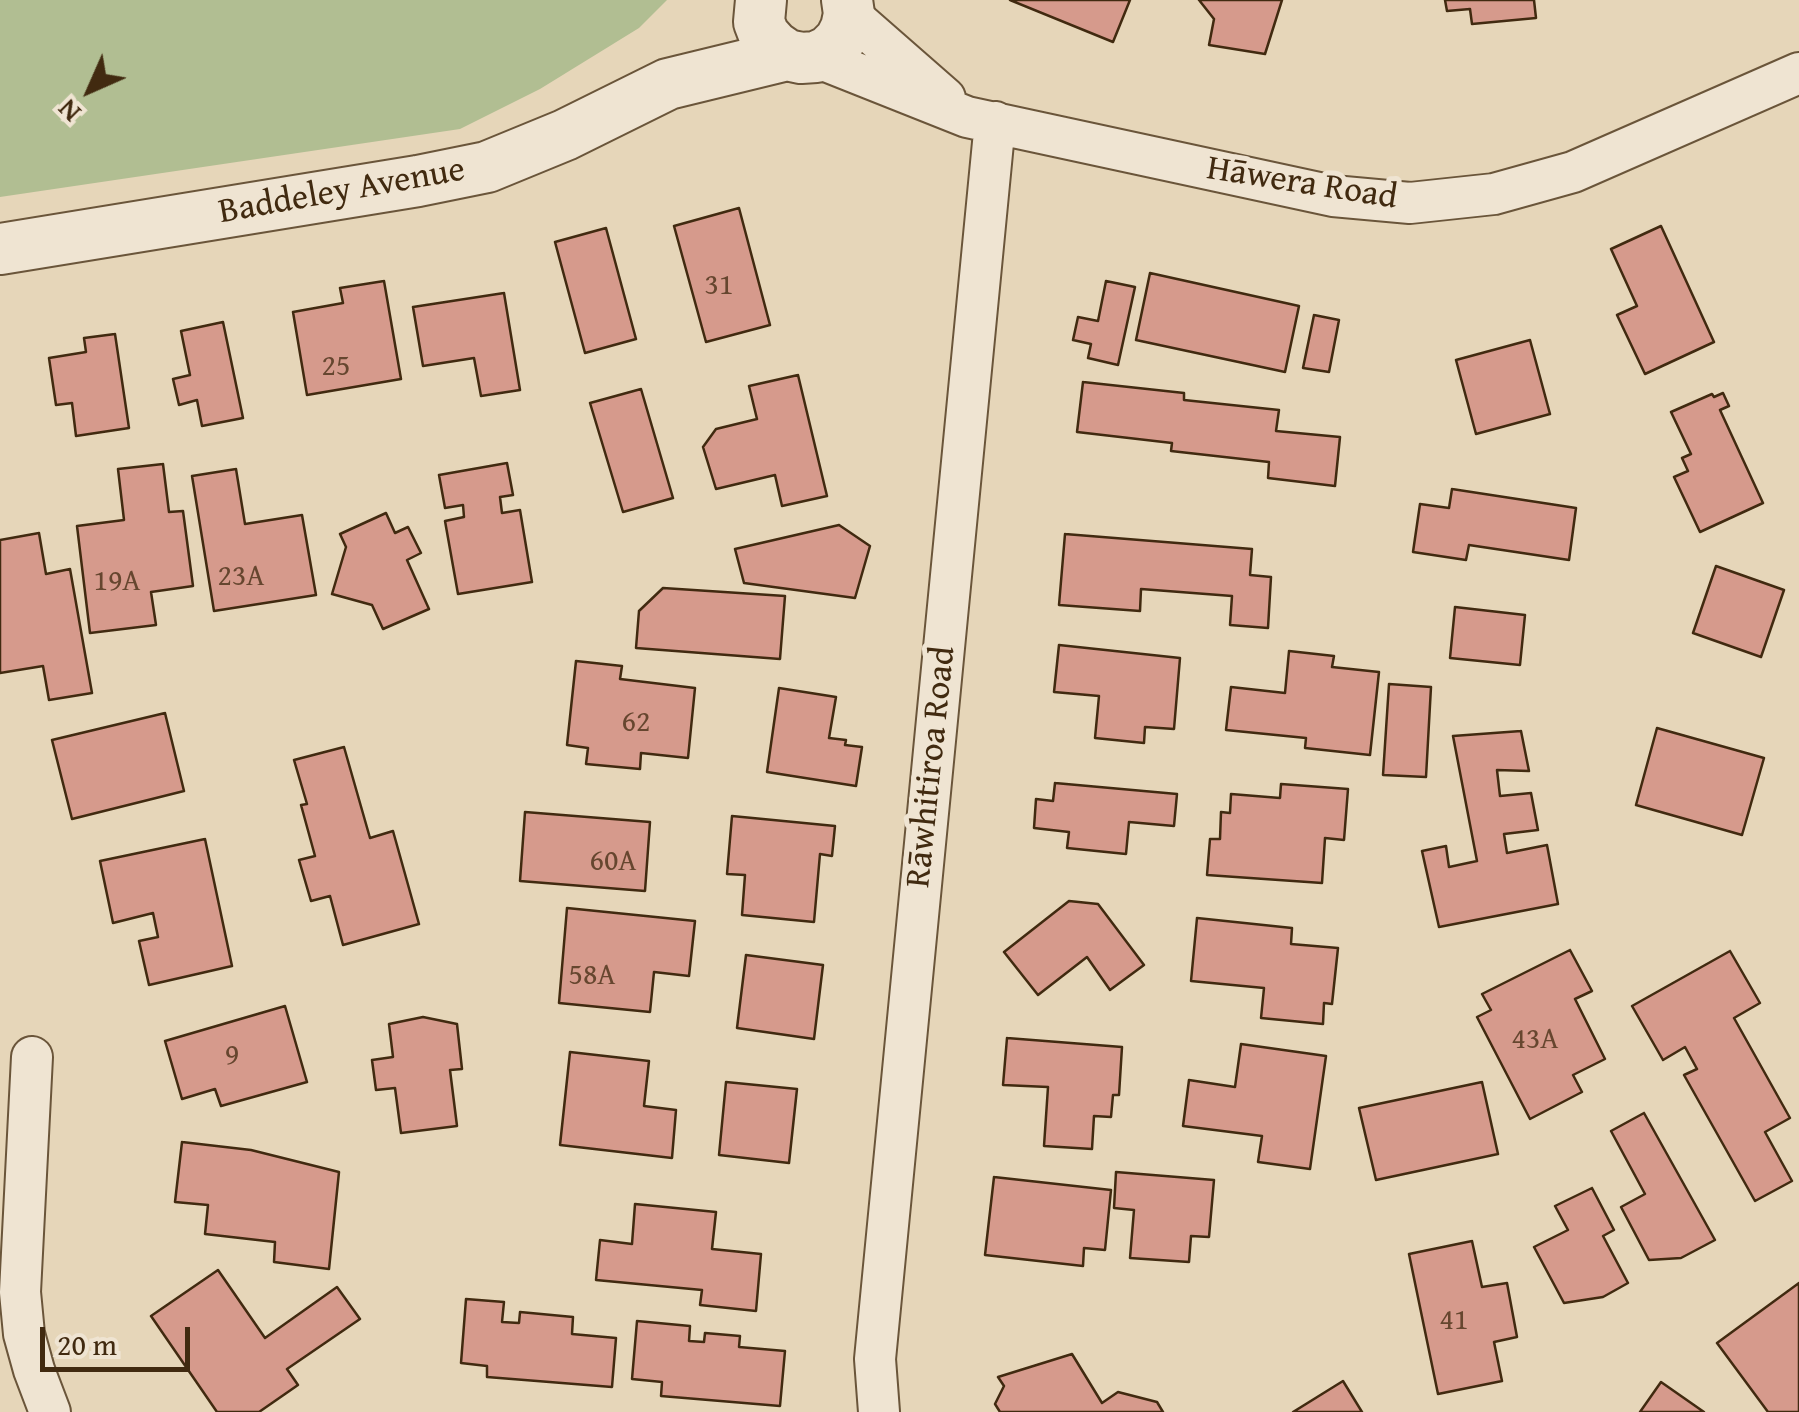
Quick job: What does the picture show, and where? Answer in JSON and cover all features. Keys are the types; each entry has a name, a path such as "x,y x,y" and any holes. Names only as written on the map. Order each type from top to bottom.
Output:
{"street":[{"path":"759,0 764,35 774,46 801,56 829,51 840,40 846,28 848,4"},
{"name":"Baddeley Avenue","path":"668,84 759,0"},
{"name":"Hāwera Road","path":"848,4 981,119"},
{"name":"Baddeley Avenue","path":"0,249 487,167 668,84 801,56"},
{"name":"Hāwera Road","path":"801,56 981,119 1048,136 1333,196 1410,204 1494,194 1572,172 1799,73"},
{"name":"Rāwhitiroa Road","path":"879,1412 875,1359 981,119"},
{"path":"32,1057 20,1292 24,1334 50,1412"}],"green space":[{"path":"0,0 667,0 639,28 540,89 460,129 0,197"}],"building":[{"path":"1010,0 1130,0 1113,42"},
{"path":"1199,0 1282,0 1265,54 1209,45 1214,19"},
{"path":"1445,0 1534,0 1536,18 1472,24 1470,9 1447,11"},
{"path":"739,208 770,325 706,342 674,226"},
{"path":"1661,226 1714,342 1645,374 1617,315 1637,306 1611,249"},
{"path":"606,228 636,339 585,353 555,242"},
{"path":"1150,273 1299,306 1285,372 1136,340"},
{"path":"384,281 401,379 307,395 293,312 343,303 340,288"},
{"path":"1106,281 1135,287 1118,365 1088,358 1091,344 1073,340 1078,317 1098,321"},
{"path":"504,293 520,390 481,396 474,358 423,366 413,307"},
{"path":"1314,315 1339,320 1329,372 1303,368"},
{"path":"223,322 243,418 202,426 197,400 179,405 173,379 190,375 181,331"},
{"path":"115,334 129,428 76,436 72,403 56,405 49,358 86,352 84,338"},
{"path":"1530,340 1550,414 1476,434 1456,360"},
{"path":"798,375 827,496 782,506 775,475 716,489 703,447 716,429 757,419 749,386"},
{"path":"1083,382 1184,393 1184,400 1279,410 1276,431 1340,437 1335,486 1268,478 1269,462 1171,451 1172,443 1077,432"},
{"path":"641,389 673,498 623,512 590,403"},
{"path":"1723,393 1729,406 1720,410 1763,503 1700,532 1674,477 1688,471 1682,458 1691,454 1671,412"},
{"path":"507,463 513,495 500,497 502,513 520,510 532,582 458,594 445,521 464,517 463,505 445,508 439,475"},
{"path":"163,464 169,512 183,511 193,586 151,592 156,625 90,633 77,526 124,520 118,469"},
{"path":"236,469 245,524 302,515 316,595 214,611 192,476"},
{"path":"1452,489 1576,508 1569,560 1469,545 1466,560 1413,552 1420,504 1449,508"},
{"path":"386,513 395,533 408,527 421,553 407,560 429,609 383,629 372,605 332,594 346,547 340,534"},
{"path":"839,525 870,546 855,598 744,583 735,549"},
{"path":"39,533 46,574 70,569 92,693 49,700 43,666 0,673 0,540"},
{"path":"1065,534 1252,549 1250,575 1271,577 1268,628 1230,625 1232,596 1141,589 1140,611 1059,605"},
{"path":"1716,566 1784,590 1761,657 1693,633"},
{"path":"663,588 785,596 780,659 636,648 639,611"},
{"path":"1455,607 1525,615 1520,665 1450,658"},
{"path":"1059,645 1180,658 1174,729 1145,727 1144,743 1095,738 1099,696 1054,692"},
{"path":"1289,651 1334,656 1332,667 1379,672 1370,755 1305,748 1306,738 1226,730 1231,687 1285,693"},
{"path":"576,661 622,666 620,679 695,688 688,758 641,753 640,769 586,764 588,748 567,745"},
{"path":"1389,684 1431,687 1426,777 1383,775"},
{"path":"779,688 836,697 829,738 862,747 856,786 767,772"},
{"path":"165,713 184,791 72,819 52,740"},
{"path":"1657,728 1764,758 1742,835 1636,805"},
{"path":"1521,731 1529,771 1497,770 1500,796 1531,793 1538,830 1504,834 1507,853 1547,845 1558,904 1439,927 1422,851 1446,846 1449,867 1477,861 1453,736"},
{"path":"344,747 370,838 393,831 419,924 343,945 330,896 311,901 299,860 315,856 301,805 307,804 294,760"},
{"path":"1055,783 1177,794 1174,826 1129,822 1126,854 1067,848 1069,832 1034,828 1036,799 1053,801"},
{"path":"1281,784 1348,789 1344,840 1325,838 1322,883 1207,875 1210,839 1220,839 1221,812 1230,813 1231,794 1280,798"},
{"path":"525,812 650,822 645,891 520,881"},
{"path":"732,816 835,826 832,856 820,854 814,922 742,915 745,875 727,874"},
{"path":"205,839 232,966 149,985 139,941 158,937 153,913 113,923 100,861"},
{"path":"1069,901 1098,904 1144,965 1110,990 1087,957 1038,995 1004,952"},
{"path":"567,908 695,921 689,976 654,972 650,1012 559,1003"},
{"path":"1197,918 1292,928 1291,944 1338,948 1332,1004 1324,1003 1323,1024 1261,1018 1264,988 1191,981"},
{"path":"1570,950 1592,991 1575,999 1605,1059 1573,1075 1582,1092 1530,1119 1477,1017 1491,1010 1482,994"},
{"path":"1730,951 1760,1003 1734,1018 1790,1118 1765,1132 1792,1181 1755,1201 1684,1075 1697,1069 1685,1047 1663,1060 1632,1006"},
{"path":"746,955 823,965 814,1039 737,1028"},
{"path":"285,1006 307,1082 221,1106 215,1089 182,1099 165,1041"},
{"path":"423,1017 457,1024 462,1069 450,1070 457,1126 401,1133 395,1088 376,1090 372,1060 393,1057 389,1024"},
{"path":"1007,1038 1122,1047 1119,1095 1113,1095 1111,1117 1094,1116 1092,1149 1044,1146 1048,1087 1003,1085"},
{"path":"1241,1044 1326,1056 1310,1169 1258,1162 1262,1136 1183,1126 1189,1080 1235,1087"},
{"path":"570,1052 649,1061 644,1106 676,1110 672,1158 560,1145"},
{"path":"726,1082 797,1089 789,1163 719,1155"},
{"path":"1482,1082 1498,1154 1376,1180 1359,1108"},
{"path":"1644,1113 1715,1240 1681,1258 1649,1260 1621,1207 1645,1194 1611,1131"},
{"path":"182,1142 251,1150 339,1172 329,1269 274,1262 275,1242 205,1234 208,1205 175,1202"},
{"path":"1116,1172 1214,1180 1209,1237 1191,1236 1189,1262 1130,1258 1134,1210 1114,1208"},
{"path":"994,1177 1111,1190 1105,1250 1084,1248 1083,1266 985,1255"},
{"path":"1592,1188 1614,1230 1603,1236 1628,1283 1603,1297 1564,1303 1534,1247 1568,1230 1555,1206"},
{"path":"635,1204 716,1212 712,1249 761,1254 756,1311 700,1305 702,1290 596,1280 600,1240 632,1244"},
{"path":"1472,1241 1482,1287 1507,1283 1517,1337 1494,1342 1502,1381 1438,1394 1409,1254"},
{"path":"218,1270 265,1338 337,1287 360,1319 287,1369 298,1385 259,1412 217,1412 151,1316"},
{"path":"1799,1283 1799,1412 1768,1412 1717,1343"},
{"path":"466,1299 504,1302 502,1322 519,1323 520,1312 573,1317 572,1334 616,1338 612,1387 487,1377 487,1366 461,1363"},
{"path":"637,1321 690,1326 689,1341 704,1342 705,1333 740,1336 739,1347 785,1351 780,1406 661,1396 662,1382 632,1379"},
{"path":"1072,1354 1102,1403 1118,1392 1157,1402 1163,1412 1000,1412 995,1404 1004,1386 998,1377"},
{"path":"1343,1381 1362,1412 1293,1412"},
{"path":"1661,1382 1704,1412 1640,1412"}]}
